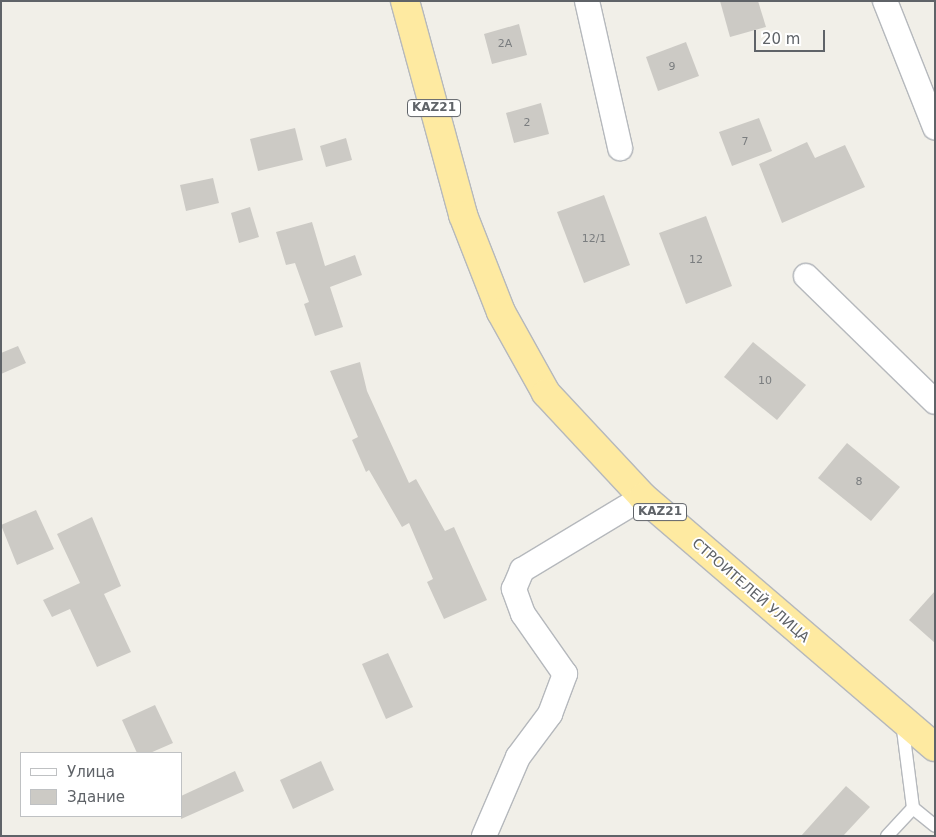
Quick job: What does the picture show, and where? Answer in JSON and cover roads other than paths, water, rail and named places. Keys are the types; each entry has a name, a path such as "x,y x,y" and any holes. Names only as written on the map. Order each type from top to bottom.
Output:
{"highway":[{"name":"СТРОИТЕЛЕЙ УЛИЦА","path":"405,1 463,215 501,312 546,393 643,497 901,720 935,747"}],"street":[{"path":"587,1 620,148"},
{"path":"885,1 935,127"},
{"path":"806,276 935,402"},
{"path":"484,836 518,757 550,714 565,674 523,614 514,589 522,570 643,497"}],"lane":[{"path":"901,720 914,808 935,826"},
{"path":"887,836 914,808"}]}
